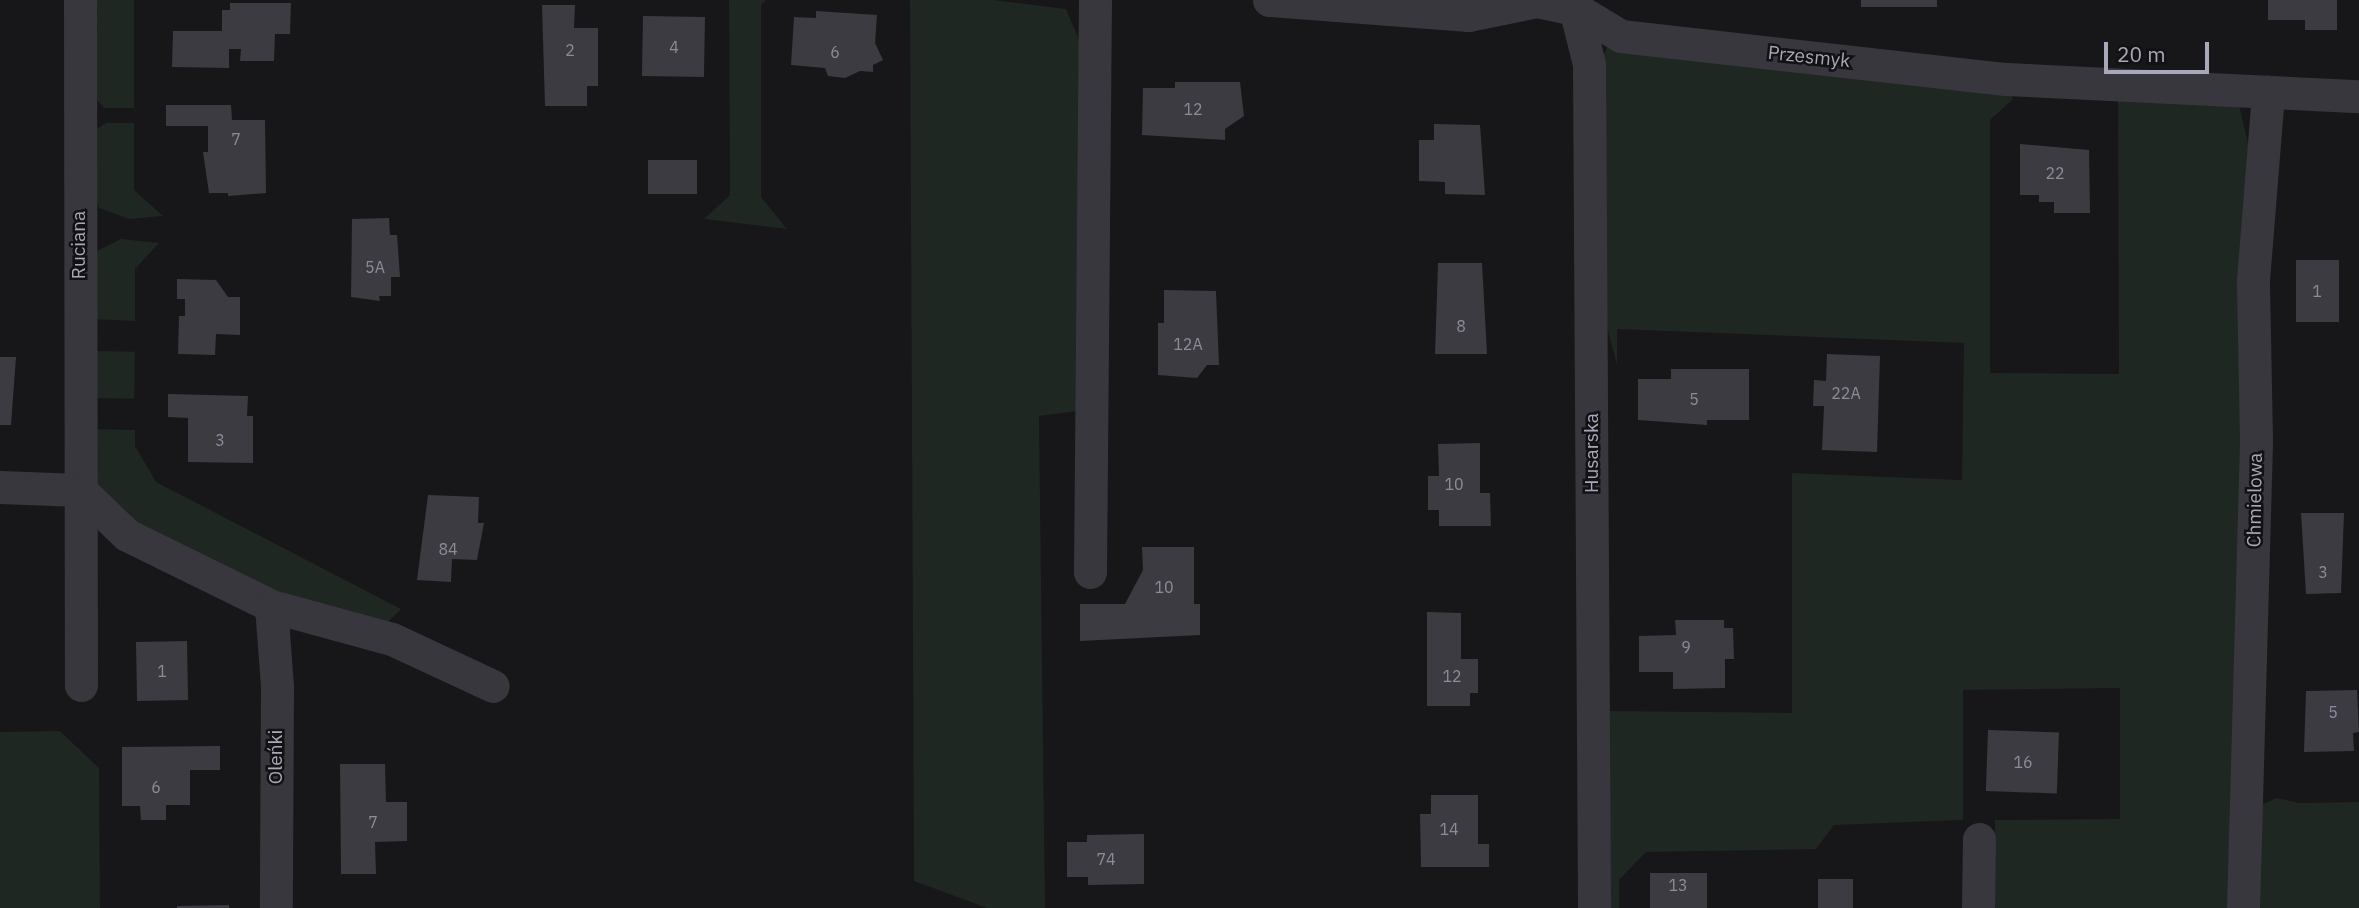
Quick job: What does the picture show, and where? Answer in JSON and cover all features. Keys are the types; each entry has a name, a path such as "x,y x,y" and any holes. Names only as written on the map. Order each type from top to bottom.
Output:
{"street":[{"name":"Ruciana","path":"80,0 81,685"},
{"path":"1090,572 1095,0"},
{"name":"Przesmyk","path":"1269,0 1468,15 1537,1 1575,5 1621,36 2006,79 2359,96"},
{"name":"Husarska","path":"1575,5 1590,64 1594,908"},
{"name":"Chmielowa","path":"2243,908 2256,439 2253,280 2268,92"},
{"path":"0,487 80,490 127,535 271,606 392,639 493,686"},
{"name":"Oleńki","path":"271,606 277,686 276,908"},
{"path":"1978,908 1979,839"}],"shaded area":[{"path":"97,0 134,0 134,108 104,108 90,92 90,8"},
{"path":"729,0 766,0 761,5 761,197 787,229 704,219 730,195"},
{"path":"910,0 994,0 1066,9 1080,42 1078,411 1039,416 1045,908 987,908 914,881"},
{"path":"1609,45 2012,90 2012,100 1990,120 1990,373 2119,374 2118,96 2239,105 2250,151 2237,908 1995,908 1995,820 2120,819 2120,688 1963,690 1963,820 1834,825 1816,849 1646,852 1619,880 1619,908 1603,908 1604,711 1792,713 1792,473 1962,480 1964,343 1617,329 1617,365 1603,312 1601,58"},
{"path":"106,123 134,123 134,190 163,216 129,219 99,208 90,188 90,134"},
{"path":"121,239 159,243 135,269 135,321 90,319 93,253"},
{"path":"92,351 135,352 134,399 91,398"},
{"path":"91,429 135,430 135,446 156,482 401,609 387,623 296,601 134,525 102,495 91,471"},
{"path":"60,731 99,768 100,908 0,908 0,732"},
{"path":"2277,798 2299,803 2359,802 2359,908 2254,908 2257,830 2263,804"}],"building":[{"path":"1861,0 1937,0 1937,7 1861,7"},
{"path":"2268,0 2337,0 2337,30 2305,30 2305,20 2268,20"},
{"path":"230,3 291,3 290,34 275,34 274,61 240,61 241,49 229,49 229,68 172,67 173,31 222,31 222,10 230,10"},
{"path":"542,5 575,5 574,28 598,28 598,86 587,86 587,106 545,106"},
{"path":"816,11 877,15 875,43 883,60 873,65 873,72 860,71 845,78 828,76 825,68 791,65 794,17 816,18"},
{"path":"643,16 705,17 704,77 642,76"},
{"path":"1175,82 1240,82 1244,116 1225,129 1225,140 1142,135 1143,88 1175,88"},
{"path":"166,105 231,105 232,120 265,120 266,193 228,196 228,193 209,193 203,152 208,152 208,126 166,126"},
{"path":"1434,124 1480,125 1485,195 1445,194 1445,182 1419,181 1419,140 1434,140"},
{"path":"2020,144 2089,150 2090,213 2054,213 2054,202 2039,202 2039,195 2020,195"},
{"path":"648,160 697,160 697,194 648,194"},
{"path":"389,218 390,235 397,235 400,277 391,277 391,296 379,296 380,301 351,297 352,219"},
{"path":"2296,260 2339,260 2339,322 2296,322"},
{"path":"1438,263 1482,263 1487,354 1435,354"},
{"path":"177,279 216,280 228,297 240,297 240,335 216,334 215,355 178,354 179,316 185,316 185,299 177,299"},
{"path":"1164,290 1216,291 1219,365 1207,365 1197,378 1158,375 1158,323 1164,323"},
{"path":"1827,354 1880,356 1877,452 1822,450 1824,406 1813,406 1814,380 1826,381"},
{"path":"0,357 16,357 11,425 0,425"},
{"path":"1671,369 1749,369 1749,420 1707,420 1707,425 1638,420 1638,379 1671,379"},
{"path":"168,394 248,396 247,416 253,416 253,463 188,462 188,418 168,417"},
{"path":"1480,443 1480,493 1490,493 1491,526 1439,526 1439,510 1428,510 1428,476 1439,476 1438,444"},
{"path":"428,495 479,497 478,523 484,523 477,560 452,559 451,582 417,580"},
{"path":"2301,513 2344,513 2341,593 2306,594"},
{"path":"1142,547 1194,547 1194,604 1200,604 1200,635 1080,641 1080,604 1125,604 1143,570"},
{"path":"1427,612 1461,613 1461,659 1478,659 1478,693 1470,693 1470,706 1427,706"},
{"path":"1675,620 1724,620 1724,628 1733,628 1734,659 1725,659 1725,688 1673,689 1673,672 1639,672 1639,636 1676,635"},
{"path":"187,641 188,700 137,701 136,642"},
{"path":"2357,690 2359,732 2353,733 2354,751 2304,752 2306,691"},
{"path":"1988,730 2059,732 2057,793 1986,791"},
{"path":"220,746 220,770 190,770 190,805 166,805 166,820 141,820 140,806 122,806 122,747"},
{"path":"340,764 385,764 386,802 407,802 407,841 375,842 376,874 341,874"},
{"path":"1431,795 1478,795 1478,844 1489,844 1489,867 1421,867 1420,814 1431,814"},
{"path":"1144,834 1144,884 1088,885 1088,877 1067,877 1067,842 1087,842 1087,835"},
{"path":"1650,873 1707,873 1707,908 1650,908"},
{"path":"1818,879 1853,879 1853,908 1818,908"},
{"path":"229,905 229,908 177,908 177,906"}]}
